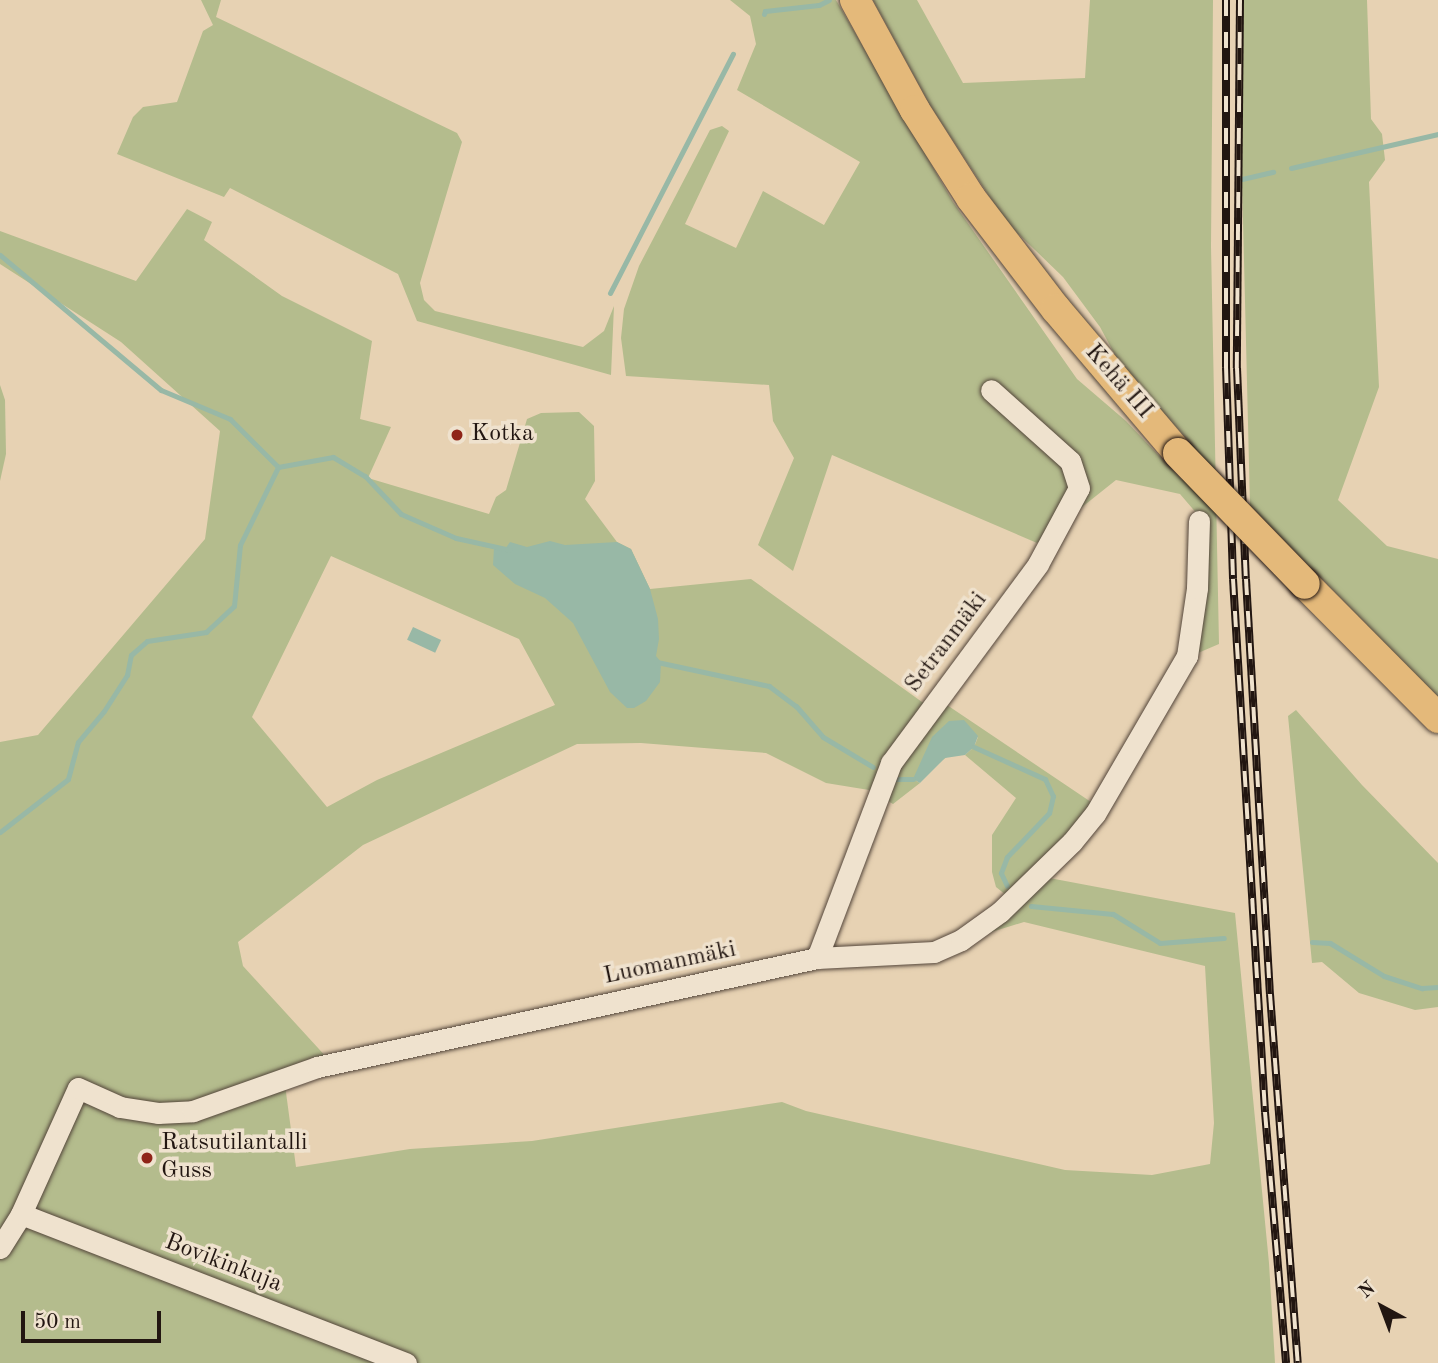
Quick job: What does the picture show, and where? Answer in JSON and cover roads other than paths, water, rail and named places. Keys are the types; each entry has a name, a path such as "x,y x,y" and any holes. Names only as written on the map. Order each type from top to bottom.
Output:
{"highway":[{"name":"Kehä III","path":"855,0 915,110 971,198 1056,309 1178,453 1438,718"}],"street":[{"name":"Setranmäki","path":"817,958 891,762 1038,564 1079,488 1070,461 991,390"},
{"name":"Luomanmäki","path":"0,1248 21,1214 78,1088 120,1107 158,1113 193,1111 317,1067 817,958 934,952 961,940 1000,912 1072,842 1096,814 1187,656 1197,588 1199,521"},
{"name":"Bovikinkuja","path":"21,1214 406,1363"}],"waterway":[{"path":"764,14 765,11 819,5 829,0"},
{"path":"610,293 733,54"},
{"path":"1291,168 1438,134"},
{"path":"1242,179 1273,172"},
{"path":"0,255 161,390 230,419 278,467"},
{"path":"0,832 68,779 78,742 104,711 127,675 131,655 147,641 206,632 234,606 240,545 278,467 333,457 365,476 401,514 456,538 510,550"},
{"path":"657,662 769,686 796,706 823,737 873,767"},
{"path":"974,747 1045,779 1053,796 1049,813 1007,857 1001,873 1007,886"},
{"path":"896,779 913,779"},
{"path":"1031,906 1113,914 1160,943 1224,938"},
{"path":"1312,942 1330,943 1384,976 1422,988 1438,987"}],"railway":[{"path":"1226,0 1226,367 1233,579 1265,1112 1286,1363"},
{"path":"1240,0 1237,368 1246,579 1270,994 1298,1363"}],"place":[{"name":"Kotka","path":"457,435"},
{"name":"Ratsutilantalli Guss","path":"147,1158"}]}
